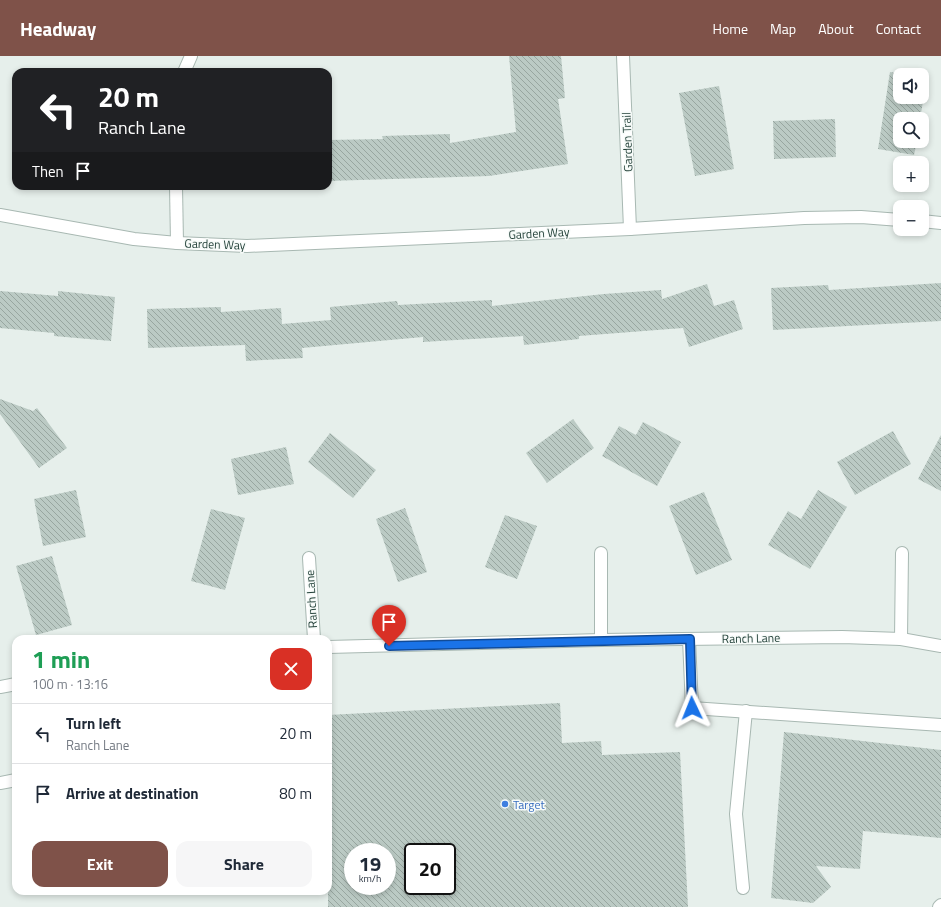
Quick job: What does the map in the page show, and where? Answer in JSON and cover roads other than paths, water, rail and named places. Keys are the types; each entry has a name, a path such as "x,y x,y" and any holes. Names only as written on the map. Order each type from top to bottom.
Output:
{"street":[{"path":"186,68 190,56"},
{"name":"Garden Trail","path":"623,56 630,229"},
{"name":"Garden Way","path":"176,190 177,243"},
{"name":"Garden Way","path":"0,215 134,239 177,243 247,246 630,229 804,218 862,217 893,219"},
{"path":"929,222 941,223"},
{"path":"902,553 902,640"},
{"path":"601,554 601,640"},
{"name":"Ranch Lane","path":"309,558 314,635"},
{"name":"Ranch Lane","path":"332,647 601,640 842,637 902,640 941,646"},
{"path":"690,639 692,708 941,725"},
{"path":"0,687 12,685"},
{"path":"743,888 736,814 746,711"},
{"path":"0,783 12,781"}],"place":[{"name":"Target","path":"505,804"}]}
